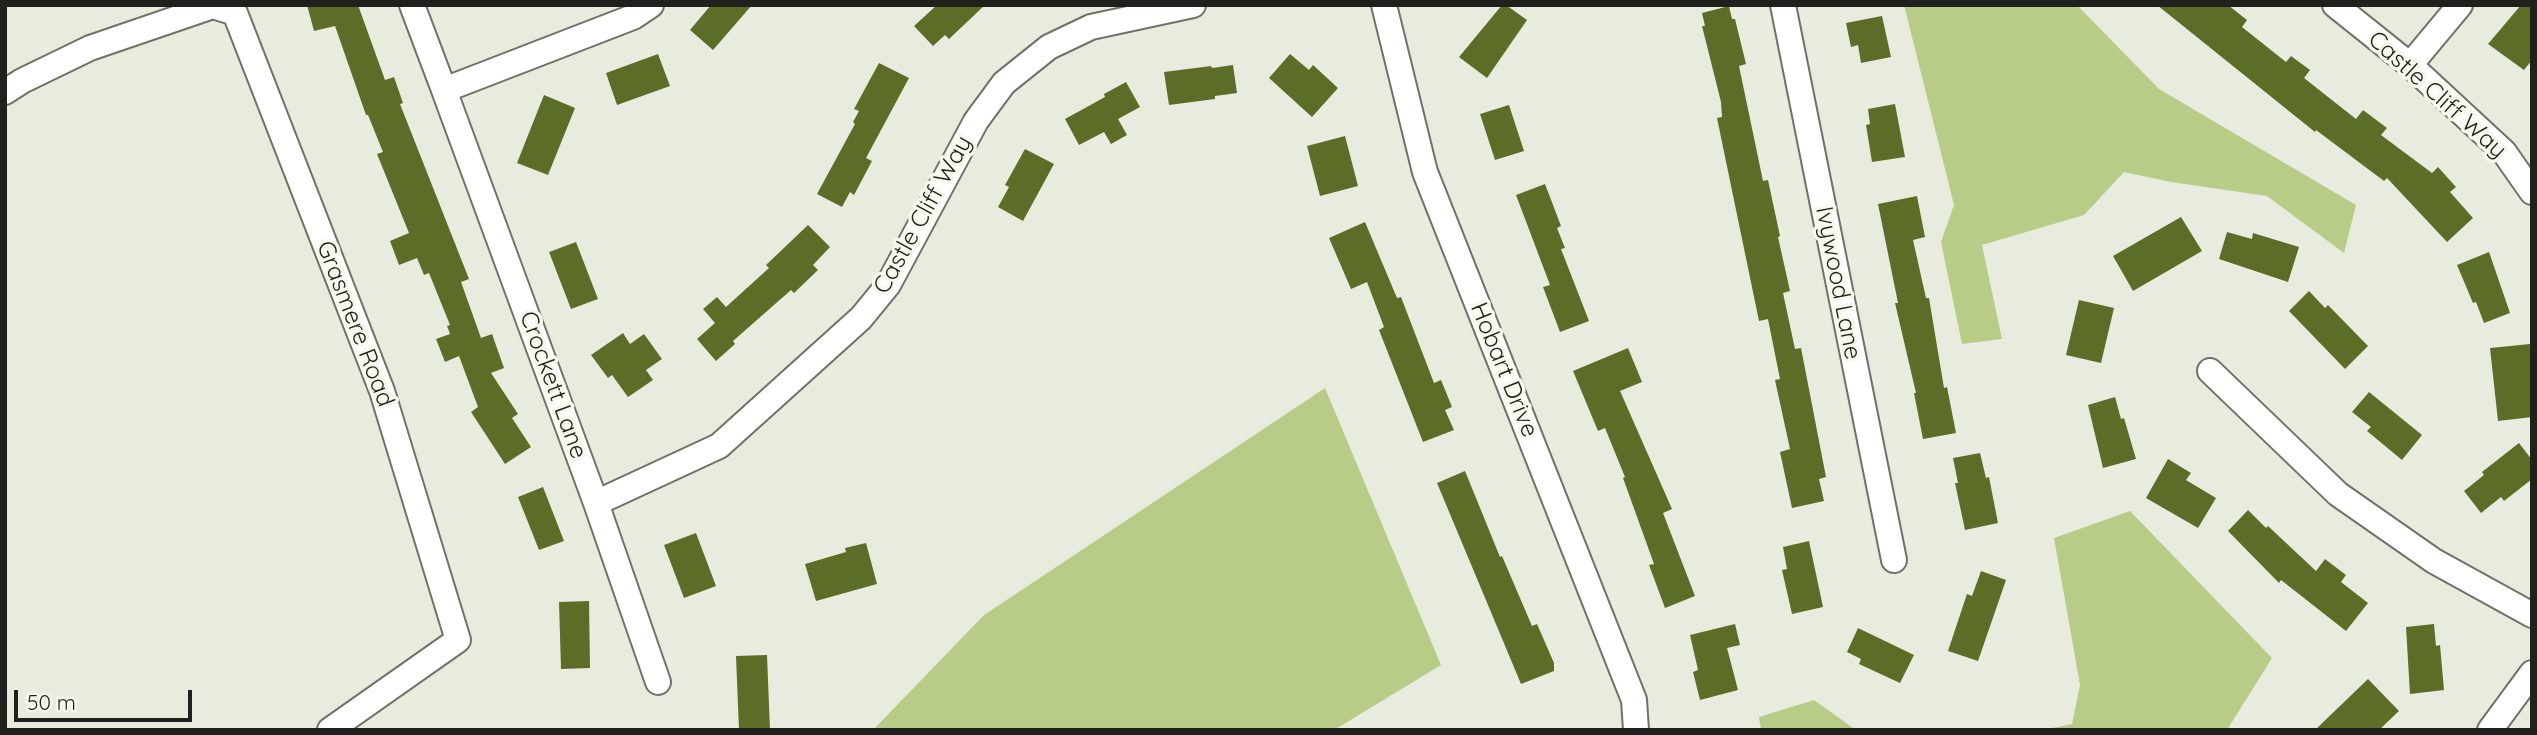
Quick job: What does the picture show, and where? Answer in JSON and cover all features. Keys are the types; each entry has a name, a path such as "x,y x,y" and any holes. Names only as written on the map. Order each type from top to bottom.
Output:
{"street":[{"name":"Crockett Lane","path":"412,5 596,503 659,682"},
{"path":"443,90 633,17 651,5"},
{"name":"Castle Cliff Way","path":"596,503 719,446 861,318 888,285 976,121 1004,83 1049,47 1091,27 1193,5"},
{"name":"Hobart Drive","path":"1384,5 1425,172 1634,700 1636,730"},
{"name":"Ivywood Lane","path":"1783,5 1894,560"},
{"name":"Castle Cliff Way","path":"2335,5 2410,65 2504,152 2532,192"},
{"path":"2410,65 2460,5"},
{"name":"Grasmere Road","path":"5,92 90,48 213,6 235,13 382,391 458,640 330,730"},
{"path":"2210,371 2338,494 2434,561 2532,615"},
{"path":"2490,730 2532,674"}],"green space":[{"path":"1904,5 2077,5 2159,89 2356,205 2344,253 2267,196 2124,172 2084,215 1982,245 2002,339 1962,344 1941,242 1954,205"},
{"path":"1325,388 1441,665 1334,730 873,730 984,615"},
{"path":"2130,511 2272,658 2227,730 2042,730 2072,724 2080,685 2054,538"},
{"path":"1814,700 1856,730 1761,730 1759,717"}],"building":[{"path":"307,5 358,5 385,80 394,77 403,103 400,104 469,279 461,282 481,338 492,334 504,368 491,373 518,414 512,418 531,447 505,464 471,412 478,407 459,356 445,362 436,339 450,334 447,326 450,325 429,273 424,275 417,258 399,265 390,241 409,233 377,154 383,152 366,115 335,26 314,31"},
{"path":"711,5 752,5 713,50 690,30"},
{"path":"937,5 985,5 949,39 945,35 933,46 914,26"},
{"path":"1502,5 1527,20 1487,78 1459,57"},
{"path":"2157,5 2228,5 2247,20 2242,27 2286,62 2291,56 2310,70 2304,78 2356,119 2363,110 2387,128 2381,135 2432,173 2438,167 2456,187 2450,192 2473,218 2447,242 2387,178 2384,181 2316,130 2315,132"},
{"path":"2521,5 2532,5 2532,60 2524,70 2488,44"},
{"path":"1729,6 1732,19 1735,19 1746,64 1739,66 1763,181 1768,180 1780,236 1778,237 1790,291 1783,293 1795,349 1801,348 1826,477 1819,479 1824,501 1792,508 1780,452 1790,449 1775,380 1780,379 1768,319 1759,321 1717,118 1722,117 1721,102 1702,26 1705,26 1702,13"},
{"path":"1882,16 1891,57 1861,63 1858,45 1851,47 1846,23"},
{"path":"658,54 670,86 617,105 606,73"},
{"path":"1290,54 1309,70 1313,65 1338,88 1312,117 1269,78"},
{"path":"879,63 909,78 866,158 872,161 854,195 850,192 842,207 817,194 855,124 853,122 859,111 854,109"},
{"path":"1233,65 1237,93 1169,105 1164,72"},
{"path":"1126,82 1140,107 1118,119 1127,135 1111,144 1104,132 1079,145 1065,119"},
{"path":"544,95 575,108 548,175 517,163"},
{"path":"1895,104 1905,157 1872,162 1866,125 1870,124 1868,109"},
{"path":"1509,105 1524,151 1495,160 1480,114"},
{"path":"1345,136 1358,186 1320,196 1307,146"},
{"path":"1025,149 1054,164 1023,221 998,207 1009,187 1005,185"},
{"path":"1545,184 1561,226 1557,228 1565,248 1561,249 1589,321 1560,332 1543,287 1550,285 1516,195"},
{"path":"1917,196 1925,237 1913,240 1926,298 1929,298 1944,388 1947,387 1956,433 1923,439 1878,204"},
{"path":"2181,217 2202,251 2133,291 2113,256"},
{"path":"1365,222 1397,298 1401,297 1434,383 1441,380 1452,407 1445,410 1454,430 1423,442 1379,330 1384,327 1367,282 1351,289 1329,238"},
{"path":"808,225 830,247 813,265 818,270 794,293 791,290 733,341 735,344 716,361 697,339 715,323 703,309 717,297 726,307 769,268 766,265"},
{"path":"2227,232 2252,239 2253,233 2299,247 2288,282 2219,259"},
{"path":"576,242 598,299 571,309 549,252"},
{"path":"2489,252 2510,313 2484,323 2457,265"},
{"path":"2309,291 2325,308 2328,305 2368,346 2345,369 2289,311"},
{"path":"2079,300 2114,308 2101,363 2066,355"},
{"path":"623,333 630,344 644,334 662,359 646,370 653,380 628,397 612,375 608,378 591,355"},
{"path":"2530,344 2532,417 2498,421 2490,348"},
{"path":"1628,348 1642,382 1620,391 1672,509 1663,513 1695,596 1665,608 1649,565 1654,564 1623,478 1625,477 1605,428 1598,431 1573,371"},
{"path":"2369,392 2422,435 2402,460 2367,431 2371,427 2352,412"},
{"path":"2115,397 2136,459 2103,468 2088,405"},
{"path":"2519,443 2532,460 2532,479 2504,501 2501,497 2481,513 2464,491 2484,475 2482,472"},
{"path":"1980,453 1986,478 1989,477 1998,523 1965,530 1955,483 1958,483 1953,458"},
{"path":"2168,459 2191,473 2186,480 2216,498 2198,528 2146,498"},
{"path":"1465,471 1500,557 1502,556 1532,626 1537,624 1554,663 1554,671 1521,684 1437,483"},
{"path":"543,487 564,541 539,550 518,497"},
{"path":"2248,510 2316,571 2325,559 2346,575 2341,582 2368,603 2346,631 2281,580 2279,583 2228,531"},
{"path":"696,533 716,586 684,598 664,545"},
{"path":"1809,541 1823,607 1792,614 1782,570 1787,569 1783,547"},
{"path":"866,543 877,584 816,601 805,564 846,552 845,548"},
{"path":"1981,571 2006,580 1978,661 1948,651 1967,594 1972,596"},
{"path":"589,601 590,668 561,669 559,602"},
{"path":"1735,624 1740,645 1727,648 1738,690 1700,700 1693,672 1698,670 1690,635"},
{"path":"2434,624 2436,646 2440,645 2444,690 2410,694 2406,627"},
{"path":"1858,628 1914,655 1900,683 1859,664 1861,659 1847,652"},
{"path":"767,655 770,730 739,730 736,656"},
{"path":"2368,679 2399,711 2379,730 2315,730"}]}
